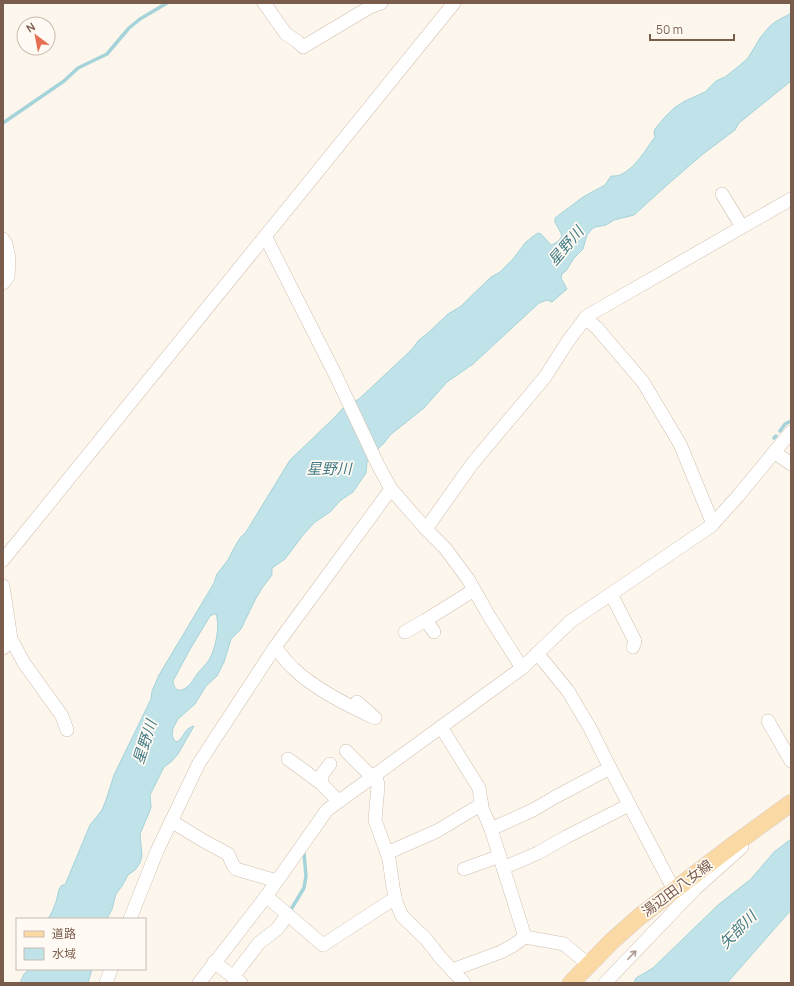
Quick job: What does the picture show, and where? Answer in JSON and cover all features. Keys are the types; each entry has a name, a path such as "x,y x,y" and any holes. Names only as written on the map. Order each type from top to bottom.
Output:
{"main road":[{"name":"湯辺田八女線","path":"571,983 639,917 791,803"}],"street":[{"path":"264,3 286,34 303,47 370,7 381,3"},
{"path":"3,560 454,3"},
{"path":"722,194 742,227"},
{"path":"426,529 472,464 545,377 568,341 587,316 791,199"},
{"path":"265,236 336,376 378,465 392,489 426,529 445,548 468,579 489,616 522,668"},
{"path":"3,239 6,244 9,258 8,277 3,283"},
{"path":"585,318 597,328 643,382 680,444 713,524"},
{"path":"199,983 266,896 327,810 522,668 571,621 713,524 791,432"},
{"path":"774,452 791,464"},
{"path":"130,918 157,851 199,763 275,647 392,489"},
{"path":"3,586 7,644 24,663 62,716 67,730"},
{"path":"406,632 474,590"},
{"path":"611,594 635,641 633,647"},
{"path":"426,620 434,632"},
{"path":"275,647 293,669 314,685 352,707 375,718 357,702"},
{"path":"537,654 571,697 590,728 629,805 669,894 675,911"},
{"path":"768,721 791,761"},
{"path":"440,727 479,788 482,808 491,829 525,937"},
{"path":"346,751 374,776 378,786 375,820 388,859 396,902 402,916 426,939 464,983"},
{"path":"288,759 322,784 338,801"},
{"path":"322,784 320,776 330,764"},
{"path":"491,829 533,810 610,768"},
{"path":"386,853 437,832 482,804"},
{"path":"504,868 538,854 566,837 629,805"},
{"path":"605,983 695,889 740,849 769,819"},
{"path":"171,821 228,854 236,869 277,881"},
{"path":"464,869 500,856"},
{"path":"266,896 323,945 395,898"},
{"path":"214,962 237,980 259,944 277,929 287,914"},
{"path":"452,970 501,952 525,937 564,944 589,966"},
{"path":"106,983 111,970"}],"water":[{"name":"星野川","path":"791,12 791,81 739,123 735,130 703,154 634,215 614,220 606,225 592,229 587,235 583,249 562,274 561,278 567,289 552,302 547,300 539,303 473,364 447,382 424,408 390,435 371,456 367,462 366,473 353,492 341,500 330,512 315,522 285,559 272,568 272,575 255,600 241,629 231,639 224,662 217,676 206,686 195,704 178,719 173,728 172,735 174,740 177,742 190,727 194,726 178,754 164,767 150,795 151,807 140,834 142,856 140,863 135,870 128,875 116,894 112,909 108,918 49,918 56,902 59,889 62,885 65,885 90,825 102,810 114,775 151,699 152,691 159,675 214,583 217,574 228,560 240,538 246,532 290,460 344,407 359,399 407,354 418,341 448,314 460,307 491,277 500,272 532,237 538,233 541,234 551,245 558,242 562,235 555,222 555,218 583,197 605,185 611,176 620,175 631,168 655,137 655,129 664,118 674,108 705,92 716,81 725,77 739,66 748,58 760,38 775,22","holes":["216,614 217,634 211,657 189,685 183,690 176,689 173,681 189,651 210,616"]},
{"name":"矢部川","path":"791,839 791,910 727,983 634,983 636,978 653,968 718,905 751,879 774,852"},
{"path":"28,970 92,970 88,983 20,983 24,974"}],"waterway":[{"path":"3,123 64,81 78,68 107,54 129,28 140,19 167,3"},
{"path":"780,431 785,424 791,421"},
{"path":"290,911 304,888 306,876 304,853"}]}
